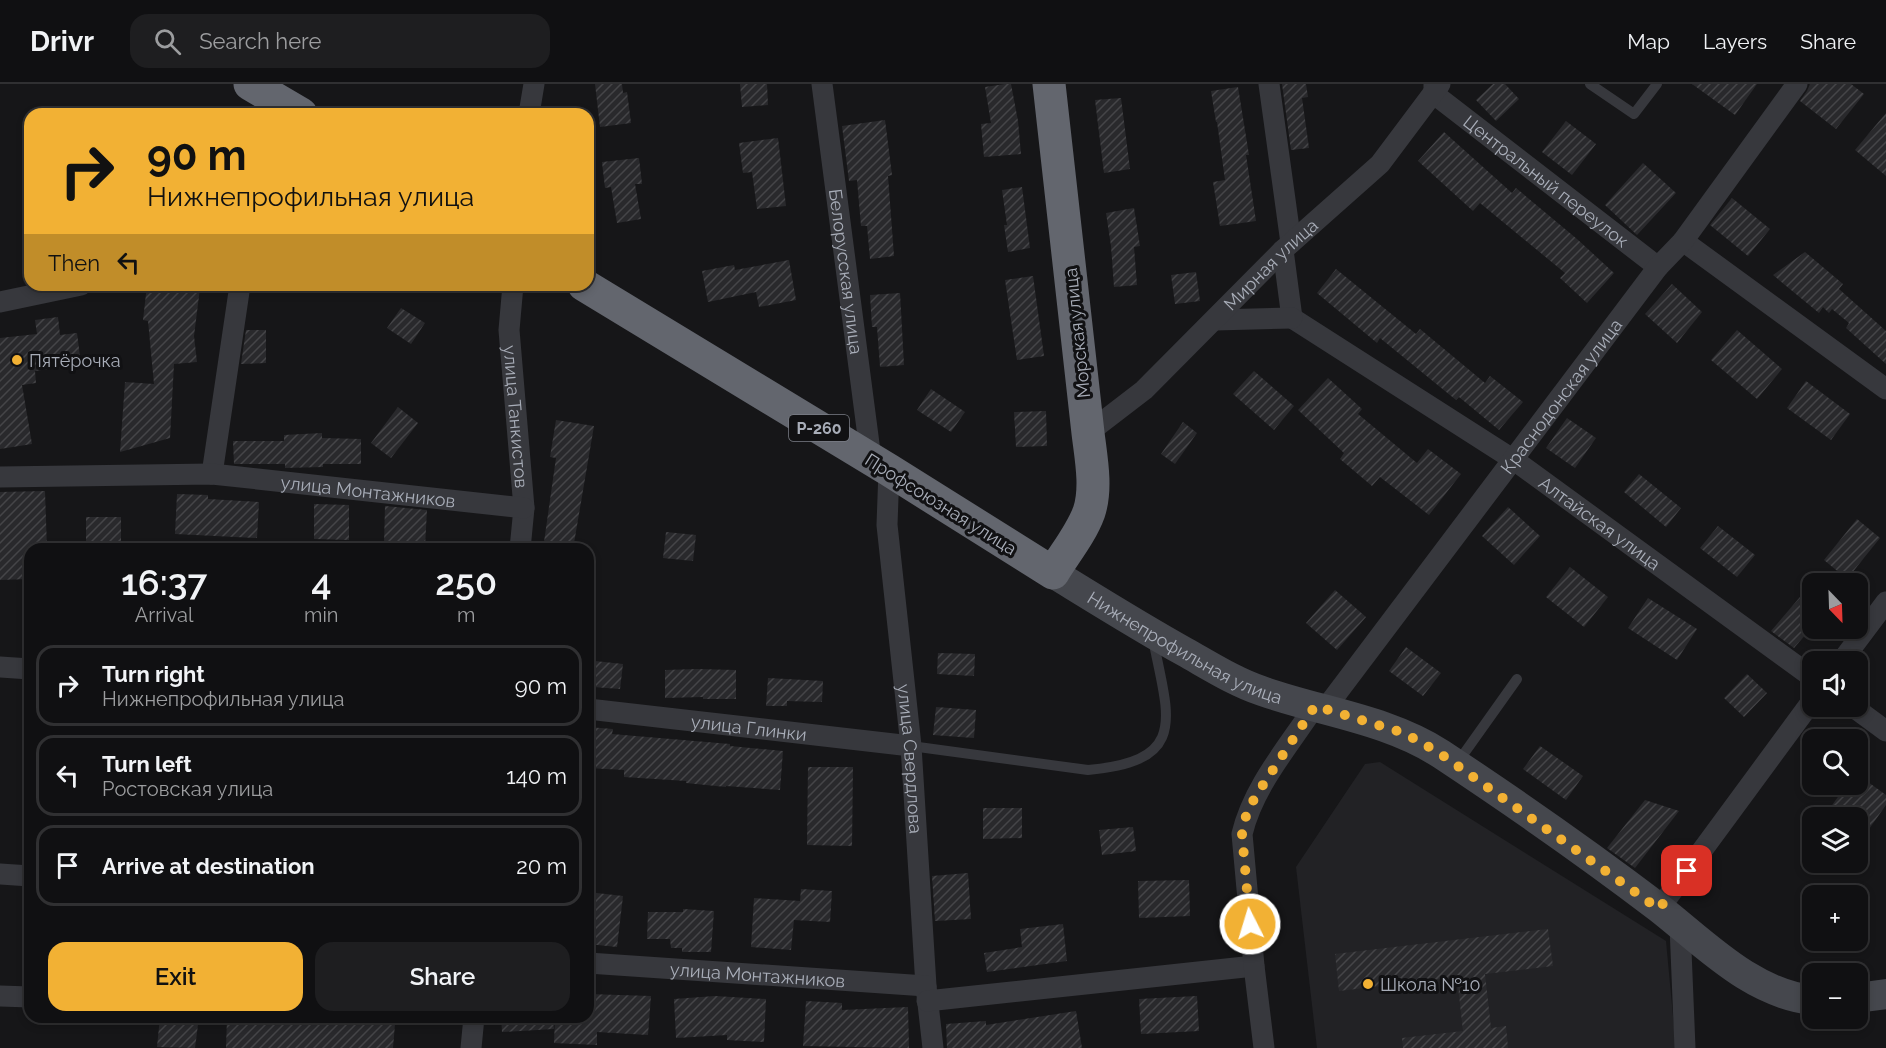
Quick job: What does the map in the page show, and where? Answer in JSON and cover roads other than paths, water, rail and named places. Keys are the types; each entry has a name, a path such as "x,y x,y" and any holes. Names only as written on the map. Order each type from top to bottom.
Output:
{"highway":[{"path":"250,84 291,108"},
{"name":"Морская улица","path":"1049,84 1092,479 1090,510 1053,573"},
{"name":"Профсоюзная улица","path":"594,291 880,464 1053,573"}],"street":[{"path":"530,108 534,84"},
{"name":"Белорусская улица","path":"822,84 880,464"},
{"path":"1215,320 1292,318 1287,246 1269,84"},
{"name":"Краснодонская улица","path":"1264,1048 1242,834 1246,816 1255,797 1320,708 1514,460 1658,267 1683,241 1797,84"},
{"name":"Мирная улица","path":"1088,433 1144,390 1287,246 1380,164 1436,87"},
{"name":"Центральный переулок","path":"1436,87 1658,267"},
{"path":"1683,241 1886,389"},
{"path":"0,302 52,291"},
{"path":"212,474 239,291"},
{"name":"улица Танкистов","path":"512,291 508,330 524,508 521,543"},
{"name":"Алтайская улица","path":"1292,318 1514,460 1802,670"},
{"name":"улица Свердлова","path":"880,464 911,746 927,993 933,1048"},
{"name":"улица Монтажников","path":"0,477 212,474 524,508"},
{"name":"Нижнепрофильная улица","path":"1053,573 1152,633 1261,691 1404,733 1456,764 1670,917 1741,973 1767,988 1802,999"},
{"path":"1849,651 1886,602"},
{"path":"0,668 24,669"},
{"name":"улица Глинки","path":"594,710 911,746"},
{"path":"1685,1048 1670,917 1802,716"},
{"path":"1867,717 1886,731"},
{"path":"0,874 24,876"},
{"name":"улица Монтажников","path":"594,964 927,993 1254,966"},
{"path":"1868,996 1886,994"},
{"path":"0,996 24,997"},
{"path":"471,1048 473,1023"}],"lane":[{"path":"1590,84 1634,114 1657,84"},
{"path":"911,746 1088,770 1114,768 1134,762 1150,754 1163,739 1167,715 1152,633"},
{"path":"1456,764 1517,679"}],"place":[{"name":"Пятёрочка","path":"17,360"},
{"name":"Школа №10","path":"1368,984"}]}
